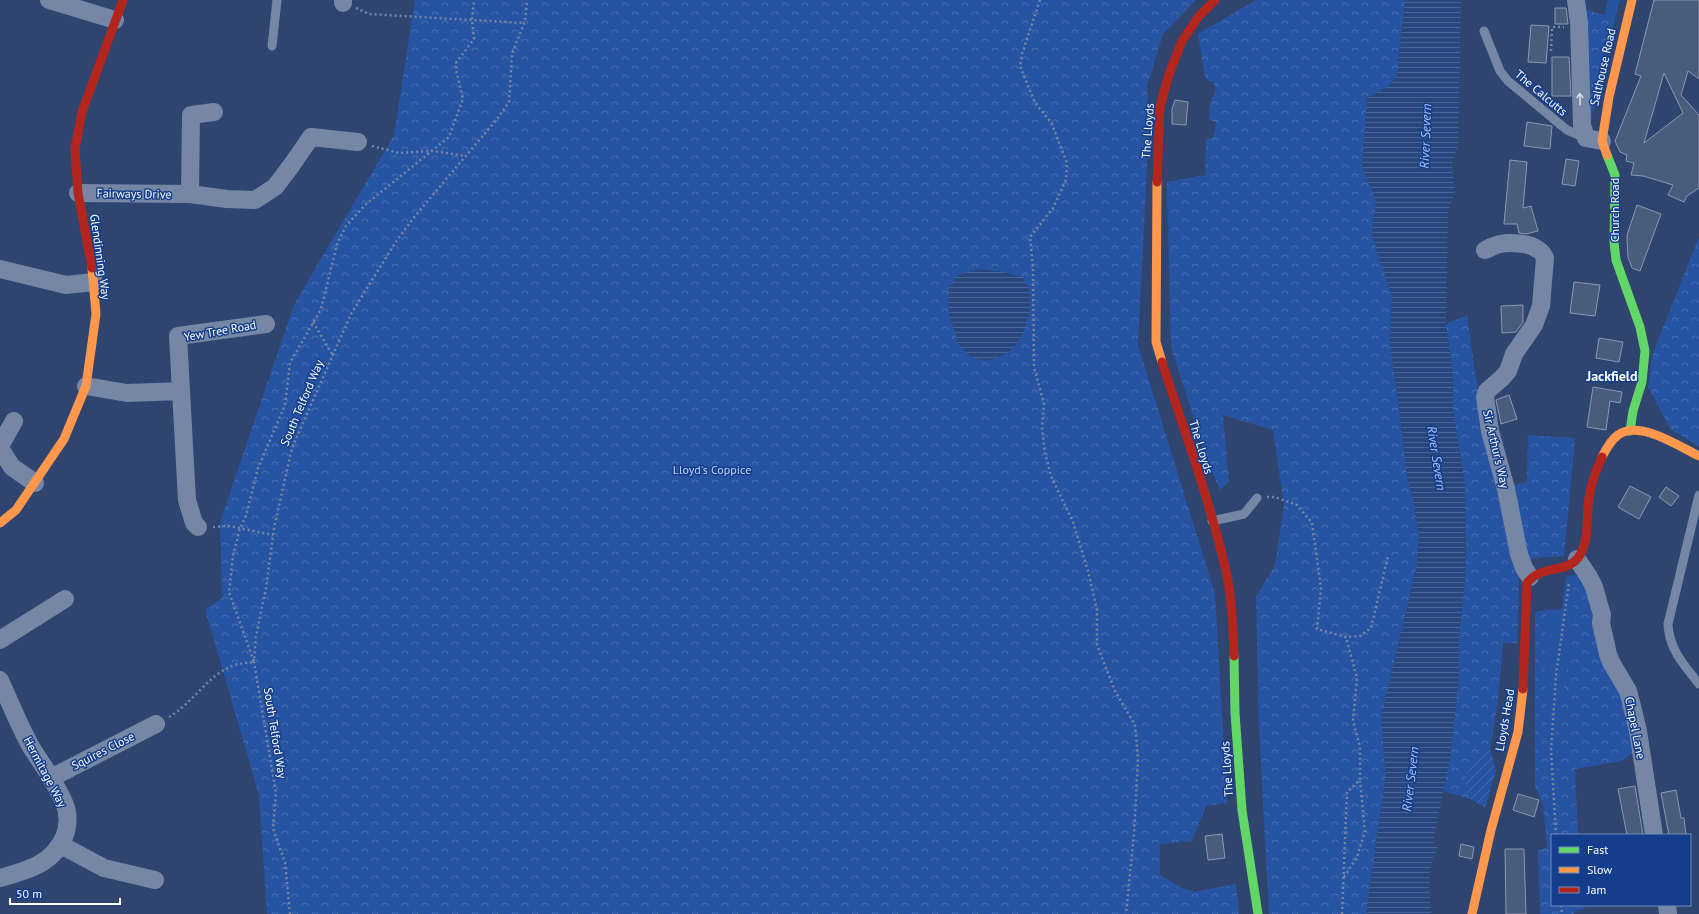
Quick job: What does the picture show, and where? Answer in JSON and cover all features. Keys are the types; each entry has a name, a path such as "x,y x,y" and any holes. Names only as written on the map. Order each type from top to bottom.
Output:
{"street":[{"path":"48,0 115,20"},
{"name":"Glendinning Way","path":"0,522 16,510 64,439 86,386 96,314 94,282 78,193 75,149 82,112 123,0"},
{"name":"The Lloyds","path":"1214,0 1199,16 1182,41 1169,74 1160,107 1157,199 1156,342 1212,521 1226,572 1233,620 1235,713 1242,810 1258,914"},
{"name":"Church Road","path":"1576,0 1582,125 1594,139 1615,175 1614,242 1616,260 1640,327 1645,351 1642,382 1633,411 1630,431"},
{"name":"Salthouse Road","path":"1594,139 1609,97 1632,0"},
{"path":"190,194 191,115 214,112"},
{"name":"Fairways Drive","path":"78,193 190,194 227,199 255,200 275,187 311,137 358,142"},
{"name":"Sir Arthur's Way","path":"1485,250 1499,244 1506,243 1527,245 1542,252 1545,258 1541,306 1534,325 1514,354 1508,371 1488,391 1485,397 1490,431 1506,489 1519,554 1524,568 1530,577"},
{"path":"0,269 66,286 94,282"},
{"name":"Yew Tree Road","path":"198,527 194,523 187,500 178,336 266,324"},
{"path":"86,386 127,393 181,391"},
{"path":"14,421 0,447 12,467 35,483"},
{"path":"1530,577 1543,570 1574,561 1579,556 1583,544 1590,492 1594,475 1608,446 1620,433 1641,431 1657,436 1699,456"},
{"name":"Chapel Lane","path":"1574,561 1589,577 1594,587 1602,615 1602,624 1608,654 1628,691 1638,731 1654,834"},
{"name":"Lloyds Head","path":"1472,914 1491,830 1518,732 1524,682 1527,583 1530,577"},
{"path":"0,640 65,599"},
{"name":"Hermitage Way","path":"0,680 5,706 50,778 64,804 67,813 66,833 56,853 43,863 0,878"},
{"name":"Squires Close","path":"50,778 156,724"},
{"path":"61,845 104,868 155,880"}],"lane":[{"path":"272,46 277,0"},
{"name":"The Calcutts","path":"1484,31 1500,71 1508,81 1567,130 1594,139"},
{"path":"1699,495 1668,624 1673,648 1699,684"},
{"path":"1212,521 1244,514 1257,498"}],"path":[{"path":"156,724 178,712 221,672 233,665 254,662 229,592 233,556 240,528 246,516 258,468 285,405 290,363 321,309 337,244 346,226 365,204 449,137 464,99 456,70 456,63 474,39 472,20 474,0"},
{"name":"South Telford Way","path":"290,914 285,863 273,828 276,793 254,662 256,636 266,588 273,535 292,448 332,354 351,314 395,243 415,216 498,118 509,102 512,54 524,23 527,0"},
{"path":"1040,0 1022,54 1020,66 1035,103 1051,122 1067,164 1066,180 1053,208 1030,237 1033,267 1034,367 1044,404 1042,429 1045,453 1051,476 1073,522 1088,571 1097,610 1097,645 1115,691 1135,725 1138,758 1134,834 1126,914"},
{"path":"343,1 369,14 524,23"},
{"path":"358,142 399,153 432,151 466,156"},
{"path":"313,322 332,354"},
{"path":"1257,498 1275,497 1297,504 1312,523 1322,588 1317,629 1346,637 1360,636 1371,628 1388,556"},
{"path":"198,527 229,526 273,535"},
{"path":"1556,834 1551,750 1556,675 1574,561"},
{"path":"1343,878 1357,857 1365,831 1360,780 1360,747 1353,721 1357,678 1346,637"},
{"path":"1342,914 1347,792 1360,780"}],"green space":[{"name":"Lloyd's Coppice","path":"415,0 1196,0 1163,34 1147,86 1149,127 1138,345 1215,594 1227,803 1206,806 1192,841 1160,844 1160,875 1182,888 1194,892 1236,884 1239,914 267,914 259,795 205,609 222,598 220,522 294,305 394,135"},
{"path":"1256,0 1405,0 1397,76 1388,87 1367,98 1362,166 1376,201 1372,232 1392,296 1390,346 1407,476 1419,533 1417,565 1381,718 1386,774 1366,914 1269,914 1259,728 1256,597 1275,565 1284,505 1273,430 1223,415 1229,482 1220,490 1207,459 1171,347 1167,182 1205,175 1206,139 1213,138 1216,122 1209,120 1210,104 1216,89 1213,83 1205,78 1198,34"},
{"path":"1608,0 1620,0 1615,19 1604,16"},
{"path":"1584,9 1615,19 1589,128"},
{"path":"1699,237 1699,446 1671,430 1648,387 1653,353"},
{"path":"1467,315 1475,373 1519,580 1517,643 1503,643 1498,702 1490,749 1478,756 1466,789 1471,799 1443,791 1450,759 1459,676 1459,635 1465,582 1466,552 1465,485 1453,411 1453,375 1446,324"},
{"path":"1528,435 1575,438 1564,556 1535,558 1528,562 1516,521 1515,485 1527,482"},
{"path":"1575,574 1580,575 1583,578 1573,583 1572,648 1566,679 1557,792 1558,819 1550,815 1545,675 1546,610 1562,609 1566,577"},
{"path":"1583,578 1624,696 1636,751 1621,761 1575,769 1578,834 1551,834 1551,906 1584,906 1585,909 1574,911 1574,914 1540,914 1538,850 1547,848 1543,804 1535,786 1535,612 1546,610 1545,675 1550,815 1557,819 1556,727 1572,646 1573,582"},
{"path":"1490,749 1496,771 1485,808 1472,800 1470,797 1466,788 1466,779 1469,768 1472,764"}],"water":[{"name":"River Severn","path":"1405,0 1461,0 1458,145 1452,164 1455,193 1448,211 1446,324 1453,375 1453,411 1465,485 1465,582 1459,635 1459,676 1450,759 1433,841 1438,848 1434,855 1430,871 1431,914 1366,914 1386,774 1381,718 1417,565 1419,533 1407,476 1390,346 1392,296 1372,232 1376,201 1362,166 1367,98 1388,87 1397,76"},
{"path":"979,269 1004,272 1022,277 1030,292 1029,315 1022,336 1009,352 1000,357 989,360 970,357 958,343 948,310 949,289 957,275"}],"building":[{"path":"1654,0 1699,0 1699,79 1688,71 1681,95 1699,115 1699,188 1687,196 1684,202 1668,195 1673,185 1643,176 1631,175 1634,163 1626,161 1627,155 1620,152 1615,141 1641,76 1635,74","holes":["1664,73 1683,113 1644,143"]},
{"path":"1555,8 1566,8 1568,24 1555,24"},
{"path":"1531,25 1549,26 1546,63 1528,62"},
{"path":"1552,57 1569,57 1571,96 1552,96"},
{"path":"1175,100 1188,102 1186,125 1172,124 1172,109"},
{"path":"1527,122 1552,126 1550,149 1524,146"},
{"path":"1566,159 1579,161 1575,186 1562,184"},
{"path":"1510,160 1527,162 1523,208 1531,206 1538,231 1526,234 1519,233 1517,224 1504,224"},
{"path":"1637,205 1661,214 1640,271 1632,268 1628,257 1627,241 1627,235"},
{"path":"1574,282 1600,285 1595,316 1570,313"},
{"path":"1523,305 1523,322 1516,332 1502,333 1501,306"},
{"path":"1599,338 1623,342 1619,362 1596,358"},
{"path":"1593,387 1622,392 1620,403 1610,401 1606,430 1587,427"},
{"path":"1509,395 1517,419 1501,424 1496,400"},
{"path":"1630,486 1651,497 1639,519 1618,507"},
{"path":"1666,487 1679,496 1671,506 1659,497"},
{"path":"1635,786 1643,834 1627,834 1618,789"},
{"path":"1676,790 1681,818 1684,818 1686,834 1669,834 1661,793"},
{"path":"1518,794 1539,800 1534,817 1513,810"},
{"path":"1222,834 1225,858 1208,860 1205,836"},
{"path":"1461,844 1474,847 1472,859 1459,856"},
{"path":"1505,849 1524,849 1526,914 1506,914"}],"traffic: fast":[{"path":"1607,155 1615,175 1614,242 1616,260 1640,327 1645,351 1642,382 1633,411 1630,431"},
{"path":"1234,656 1235,713 1242,810 1258,914"}],"traffic: slow":[{"path":"1607,155 1602,141 1609,97 1632,0"},
{"path":"1157,182 1156,342 1162,362"},
{"path":"0,523 16,510 64,439 86,386 96,314 92,268"},
{"path":"1602,457 1615,437 1627,431 1637,430 1648,432 1671,441 1699,456"},
{"path":"1472,914 1491,830 1518,732 1523,689"}],"traffic: jam":[{"path":"92,268 78,193 75,149 82,112 123,0"},
{"path":"1157,182 1160,107 1169,74 1182,41 1199,16 1215,0"},
{"path":"1162,362 1205,492 1220,545 1231,603 1234,656"},
{"path":"1523,689 1527,583 1539,573 1573,563 1582,552 1586,537 1591,487 1602,457"}],"district":[{"name":"Jackfield","path":"1612,376"}]}
